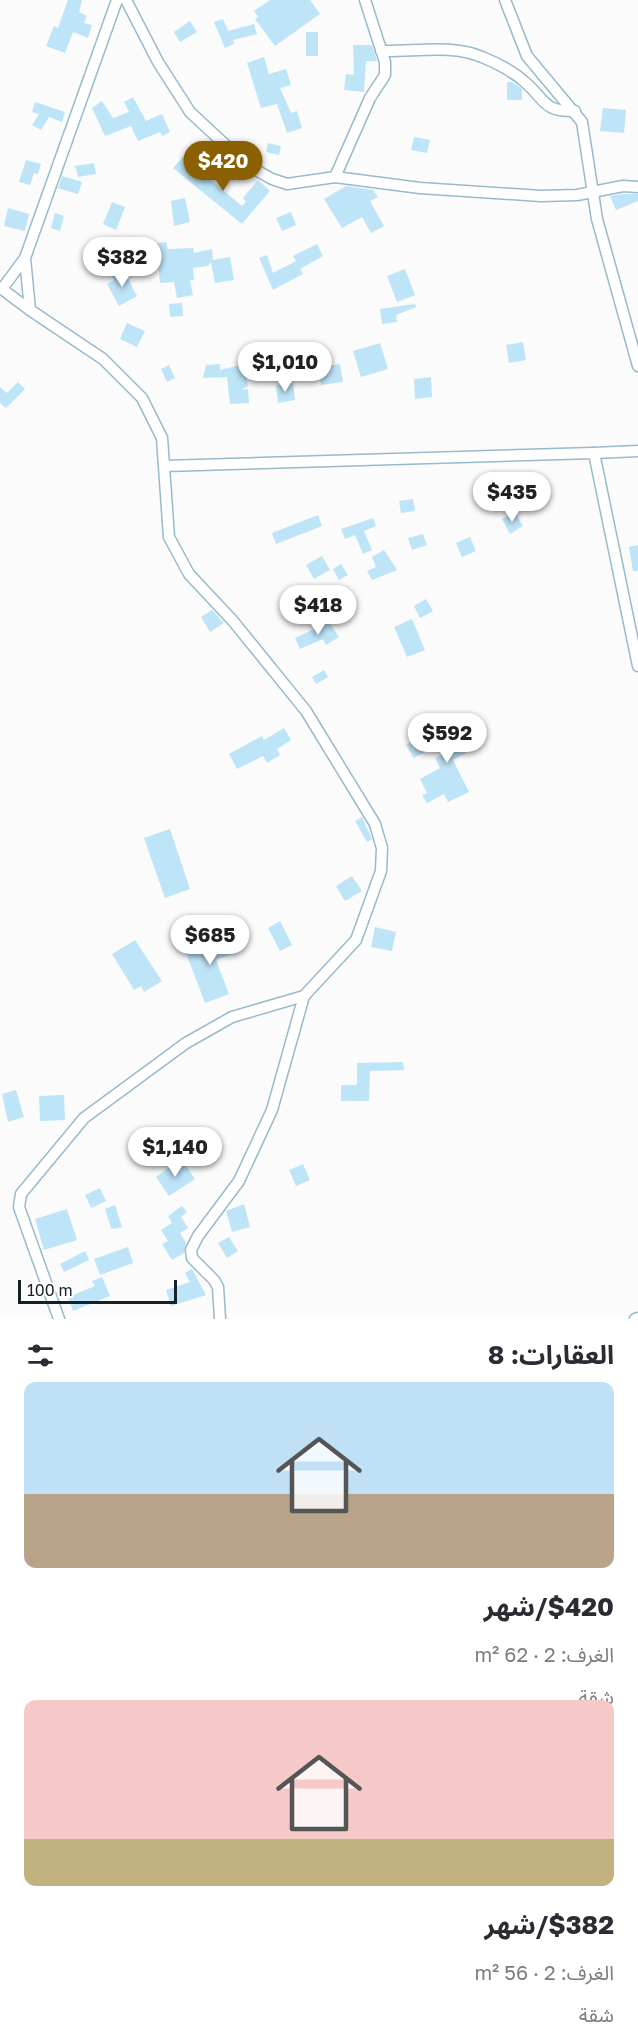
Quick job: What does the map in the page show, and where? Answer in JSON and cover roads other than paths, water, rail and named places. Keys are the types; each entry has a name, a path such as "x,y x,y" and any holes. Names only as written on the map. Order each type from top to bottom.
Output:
{"street":[{"path":"117,0 25,258 1,289 103,359 142,398 162,438 169,537 189,574 232,621 306,711 375,824 382,848 381,871 356,940 304,996 272,1110 239,1181 198,1236 191,1250 192,1258 218,1287 220,1319"},
{"path":"126,0 158,63 190,112 247,165 287,184 334,177 420,188 541,196 593,192 623,186 638,187"},
{"path":"334,177 370,98 385,75 381,51 365,0"},
{"path":"505,0 508,14 527,56 575,111 584,131 597,219 638,366"},
{"path":"381,51 458,50 482,57 527,84 549,108 558,112 575,111"},
{"path":"25,258 30,310"},
{"path":"165,466 638,451"},
{"path":"594,453 638,666"},
{"path":"59,1319 19,1207 21,1194 84,1118 186,1043 232,1017 304,996"}]}
